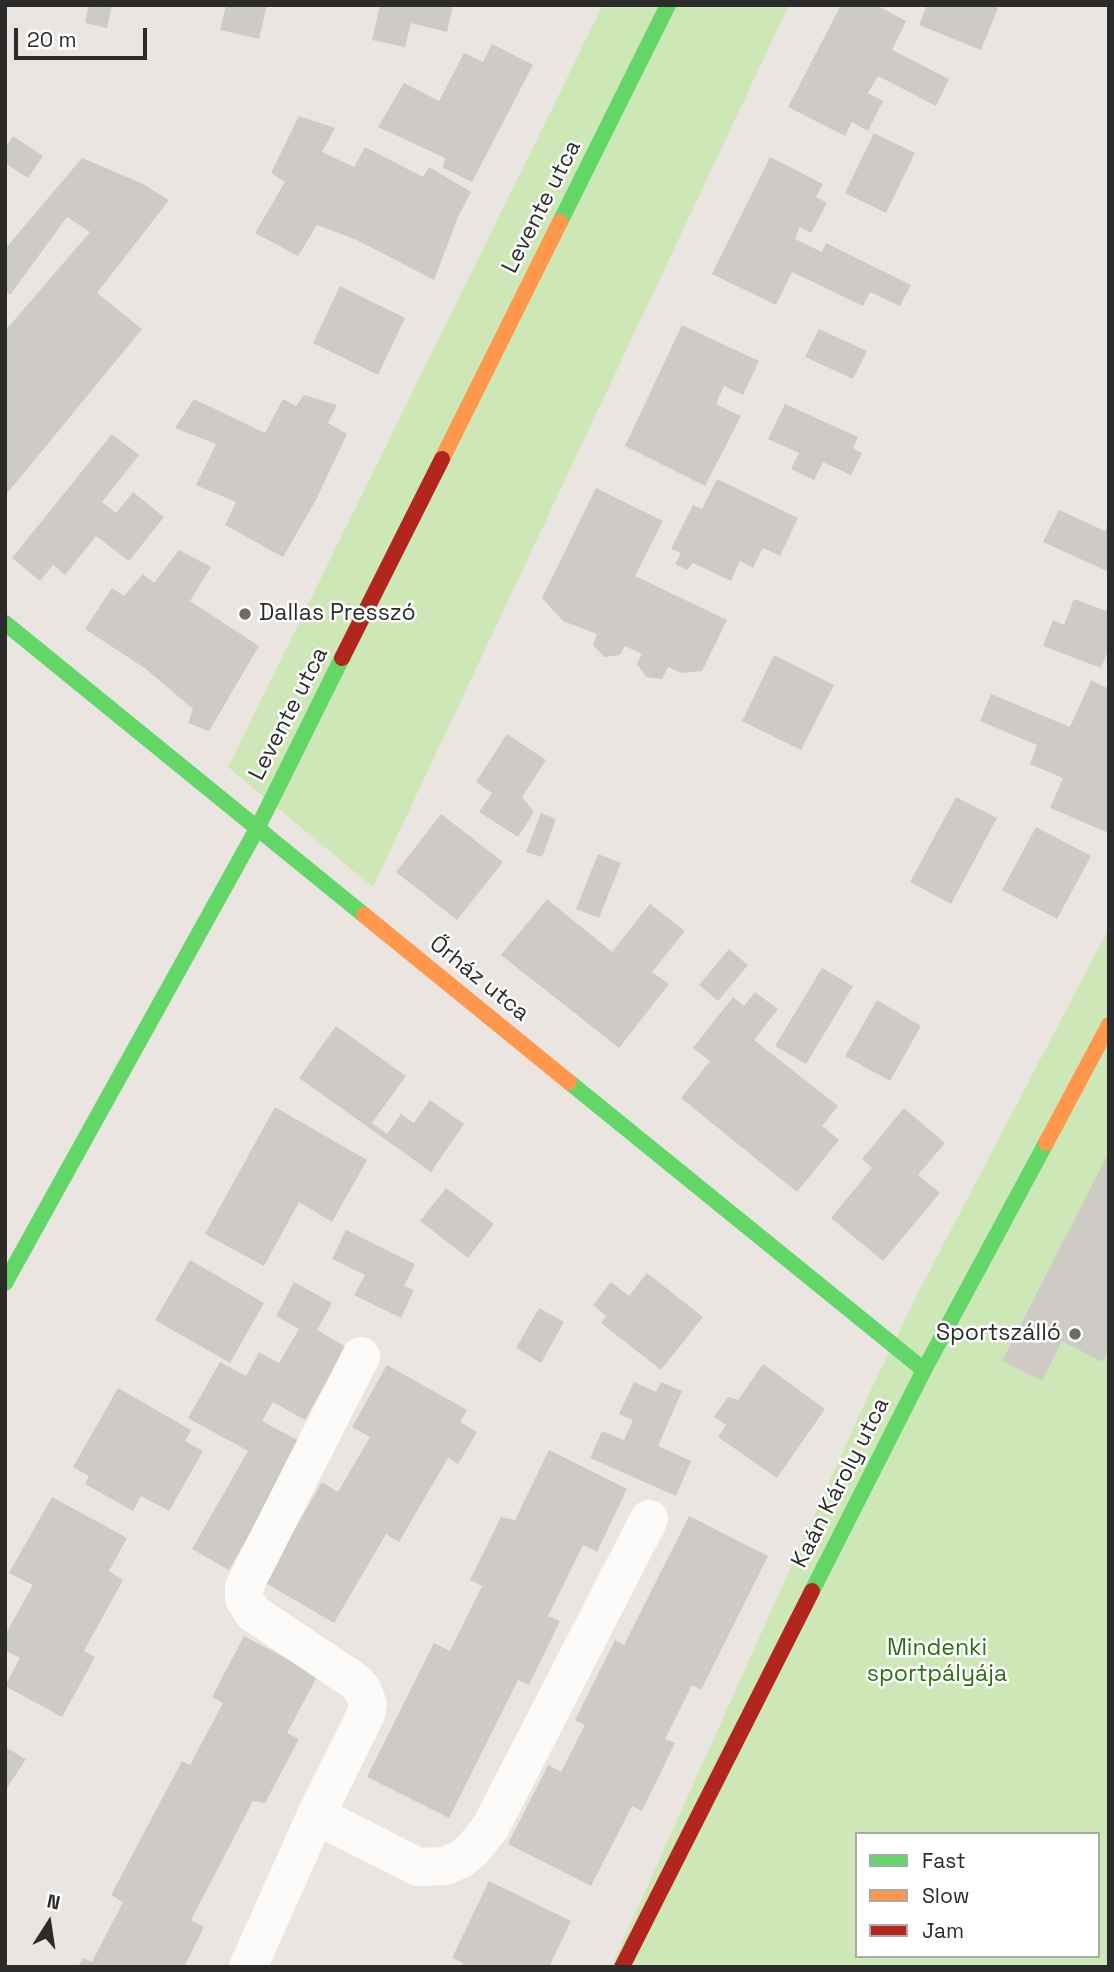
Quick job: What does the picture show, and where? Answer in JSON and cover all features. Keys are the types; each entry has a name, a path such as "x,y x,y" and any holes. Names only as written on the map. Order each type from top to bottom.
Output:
{"street":[{"name":"Levente utca","path":"5,1283 258,827 668,5"},
{"name":"Őrház utca","path":"5,623 924,1370"},
{"name":"Kaán Károly utca","path":"622,1967 924,1370 1109,1025"},
{"path":"248,1967 316,1815 366,1714 366,1696 356,1682 253,1613 244,1600 244,1587 361,1356"},
{"path":"316,1815 418,1867 445,1866 472,1850 490,1828 649,1519"}],"green space":[{"path":"603,5 789,5 373,887 228,767"},
{"name":"Mindenki sportpályája","path":"1109,928 1109,1967 611,1967 867,1398 918,1293"}],"building":[{"path":"89,5 112,5 107,28 85,23"},
{"path":"226,5 267,5 259,39 220,30"},
{"path":"380,5 453,5 447,32 411,23 405,47 372,40"},
{"path":"841,5 876,5 906,21 892,50 949,79 936,106 878,76 868,93 883,101 868,131 852,122 845,136 788,107"},
{"path":"927,5 991,5 998,8 981,50 919,25"},
{"path":"492,44 533,65 472,182 443,168 445,158 378,127 404,83 439,101 464,53 483,62"},
{"path":"299,116 335,128 322,152 354,167 365,147 423,177 429,167 471,192 458,217 434,280 357,240 317,225 298,256 255,233 285,182 271,173"},
{"path":"874,133 915,153 886,213 845,193"},
{"path":"13,136 43,156 28,178 5,163 5,148"},
{"path":"770,157 823,184 816,197 827,203 811,233 800,227 795,239 822,252 826,243 911,285 900,306 870,292 863,306 792,272 776,305 712,274"},
{"path":"82,158 141,183 169,200 97,293 142,329 5,496 5,331 90,232 67,217 10,295 5,291 5,249"},
{"path":"340,286 405,318 378,375 313,343"},
{"path":"682,325 759,361 743,395 724,386 716,404 741,416 705,486 625,446"},
{"path":"819,329 867,351 853,379 805,357"},
{"path":"304,395 337,405 328,423 347,434 316,500 283,557 225,525 236,502 196,485 216,444 175,428 194,399 265,433 283,399 296,406"},
{"path":"785,404 858,437 853,448 862,453 851,475 823,462 814,480 791,469 799,453 768,439"},
{"path":"112,434 139,455 102,502 116,513 133,492 164,517 129,561 96,536 65,575 53,565 40,581 12,558"},
{"path":"717,479 798,518 780,556 763,548 753,568 740,561 731,581 693,563 687,570 675,564 681,553 671,549 693,505 702,509"},
{"path":"596,488 663,521 635,576 727,620 702,671 681,673 668,667 662,679 646,677 637,664 642,654 625,646 620,655 604,657 593,645 597,634 563,621 542,598"},
{"path":"1059,510 1105,531 1109,523 1109,572 1043,542"},
{"path":"179,550 211,567 190,601 259,646 209,731 188,723 193,709 146,669 85,629 112,588 124,596 143,574 154,583"},
{"path":"1074,599 1109,612 1109,648 1101,668 1043,646 1053,620 1064,625"},
{"path":"774,655 834,685 801,750 742,721"},
{"path":"1091,680 1109,689 1109,833 1050,808 1063,778 1030,764 1037,745 980,721 991,694 1070,727"},
{"path":"507,734 546,760 522,797 534,812 518,837 479,812 492,793 476,782"},
{"path":"956,797 997,818 951,904 910,882"},
{"path":"541,813 556,819 542,857 526,852"},
{"path":"441,814 503,862 457,920 396,872"},
{"path":"1036,827 1091,856 1057,919 1002,890"},
{"path":"598,854 621,863 599,918 576,909"},
{"path":"547,899 612,952 650,904 685,931 652,972 669,984 619,1048 501,955"},
{"path":"729,949 748,965 718,1001 699,985"},
{"path":"822,968 853,986 806,1064 775,1046"},
{"path":"755,992 778,1009 754,1040 838,1106 822,1126 839,1140 797,1192 681,1098 710,1061 693,1048 733,997 744,1006"},
{"path":"877,1000 921,1026 890,1081 845,1056"},
{"path":"336,1026 406,1076 372,1123 387,1134 401,1114 414,1123 430,1100 464,1124 431,1172 299,1078"},
{"path":"275,1107 367,1160 332,1222 299,1202 264,1266 205,1234"},
{"path":"904,1108 945,1143 918,1175 940,1193 883,1261 831,1218 872,1168 862,1159"},
{"path":"1109,1152 1109,1349 1102,1362 1062,1341 1042,1381 1002,1361"},
{"path":"446,1188 494,1224 468,1258 420,1221"},
{"path":"346,1230 415,1264 404,1286 414,1290 401,1318 354,1295 365,1275 332,1259"},
{"path":"190,1260 264,1303 230,1363 155,1320"},
{"path":"647,1273 703,1317 661,1370 601,1323 606,1316 593,1305 611,1282 629,1296"},
{"path":"294,1282 332,1303 317,1330 346,1347 305,1420 273,1402 262,1421 301,1442 229,1570 192,1549 248,1451 188,1418 220,1362 246,1376 259,1352 279,1363 299,1329 276,1316"},
{"path":"539,1308 564,1322 541,1363 516,1348"},
{"path":"763,1364 825,1409 777,1478 718,1437 726,1425 714,1417 728,1397 738,1400"},
{"path":"387,1365 467,1410 460,1422 477,1432 458,1464 448,1458 399,1542 386,1534 334,1623 264,1582 322,1482 338,1492 370,1437 352,1427"},
{"path":"634,1382 656,1392 661,1382 682,1391 658,1446 691,1461 676,1496 590,1458 602,1431 624,1440 633,1420 619,1414"},
{"path":"118,1388 191,1430 185,1441 203,1451 169,1511 141,1496 133,1511 85,1484 89,1476 73,1467"},
{"path":"549,1450 627,1489 597,1552 583,1545 548,1616 560,1621 529,1685 518,1680 449,1818 367,1777 434,1643 450,1651 482,1586 470,1580 501,1517 515,1520"},
{"path":"52,1497 127,1538 109,1571 123,1580 84,1651 95,1657 62,1717 5,1686 20,1658 5,1650 5,1635 33,1585 9,1573"},
{"path":"689,1516 768,1556 701,1690 692,1685 665,1739 675,1743 642,1811 632,1806 591,1886 508,1844 548,1765 561,1772 585,1725 575,1720 615,1640 624,1645"},
{"path":"244,1636 318,1675 287,1733 299,1739 265,1803 253,1801 191,1920 204,1927 184,1967 78,1967 83,1958 92,1962 123,1902 111,1895 182,1761 190,1765 223,1703 212,1697"},
{"path":"5,1747 26,1759 5,1791"},
{"path":"489,1881 571,1921 549,1967 461,1967 463,1963 452,1958"}],"traffic: fast":[{"path":"560,222 668,5"},
{"path":"5,623 364,915"},
{"path":"5,1283 258,827 342,658"},
{"path":"569,1082 924,1370"},
{"path":"812,1591 924,1370 1046,1143"}],"traffic: slow":[{"path":"442,459 560,222"},
{"path":"364,915 569,1082"},
{"path":"1046,1143 1109,1025"}],"traffic: jam":[{"path":"342,658 442,459"},
{"path":"622,1967 812,1591"}],"place":[{"name":"Dallas Presszó","path":"245,614"},
{"name":"Sportszálló","path":"1075,1334"}]}
